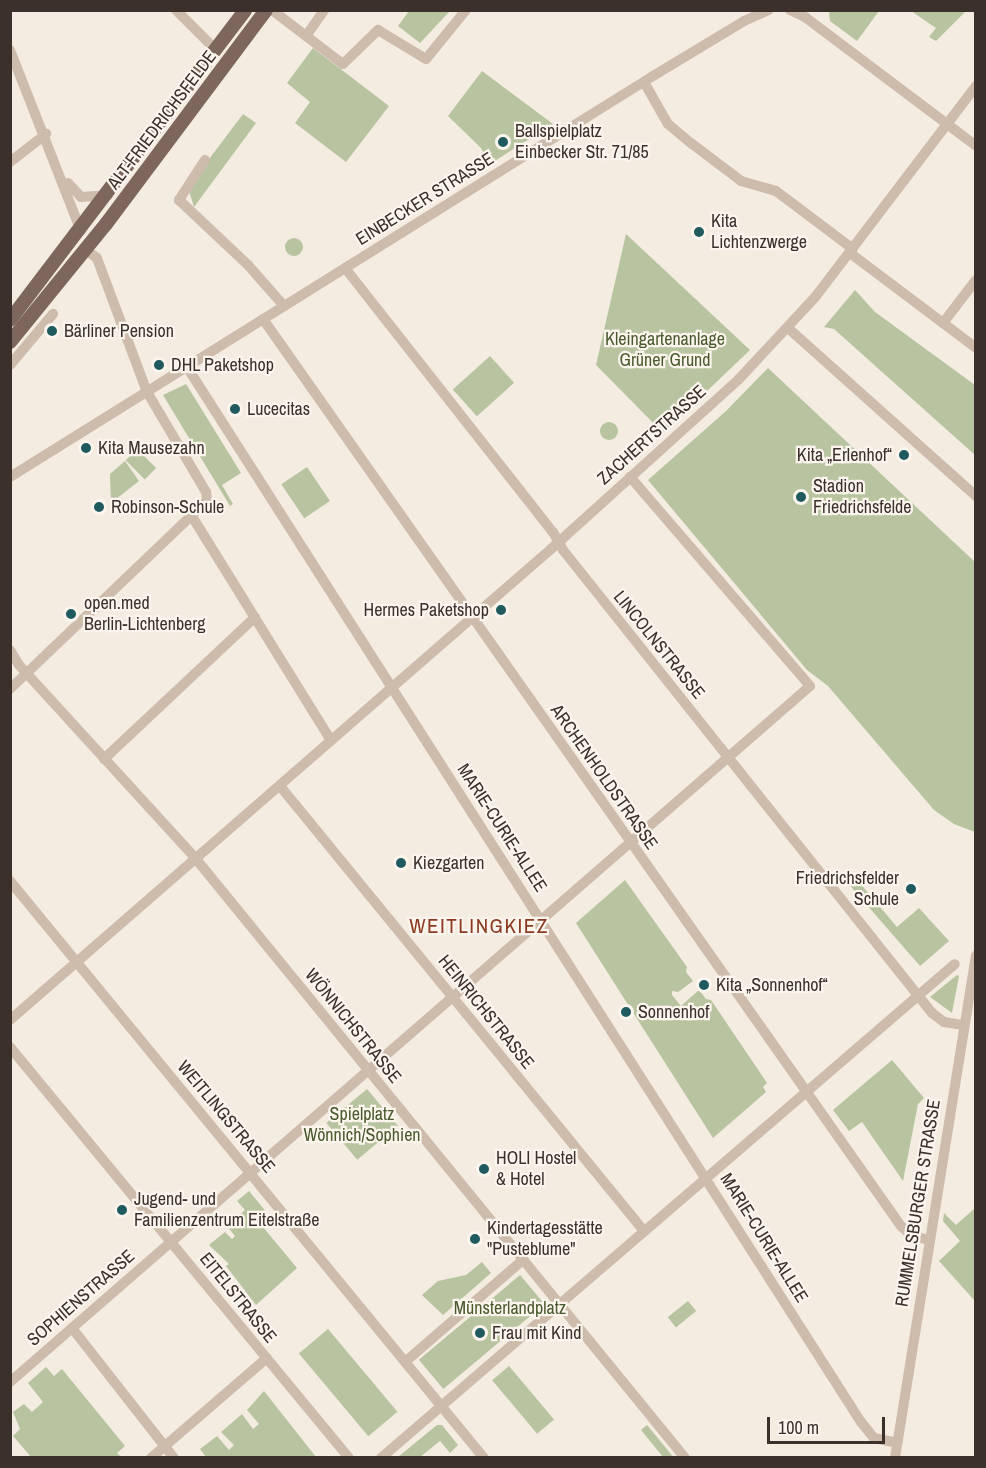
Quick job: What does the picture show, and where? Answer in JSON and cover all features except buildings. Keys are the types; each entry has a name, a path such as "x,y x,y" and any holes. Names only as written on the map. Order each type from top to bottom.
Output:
{"main road":[{"name":"ALT-FRIEDRICHSFELDE","path":"10,321 82,231 245,10"},
{"name":"ALT-FRIEDRICHSFELDE","path":"10,342 86,250 266,10"}],"street":[{"path":"176,10 216,50"},
{"path":"272,10 343,64 378,30 426,59 466,10"},
{"path":"306,36 324,10"},
{"name":"EINBECKER STRASSE","path":"10,477 644,82 744,21 769,10"},
{"path":"790,10 805,17 975,146"},
{"path":"10,50 64,178 82,231"},
{"path":"644,82 668,124 691,143 741,181 776,191 975,348"},
{"name":"ZACHERTSTRASSE","path":"10,1020 694,422 788,328 851,251 975,86"},
{"path":"10,162 46,134"},
{"path":"205,160 179,200 242,259 284,306"},
{"path":"64,178 81,197 109,194"},
{"path":"10,689 193,518 207,501 206,492 147,392 97,258 86,250"},
{"name":"LINCOLNSTRASSE","path":"345,268 728,758 918,996 944,1022 962,1025"},
{"path":"943,323 975,280"},
{"path":"10,365 53,314"},
{"name":"ARCHENHOLDSTRASSE","path":"263,320 901,1226 911,1235 929,1239"},
{"path":"788,328 975,496"},
{"name":"MARIE-CURIE-ALLEE","path":"188,367 863,1426 874,1438 897,1443"},
{"name":"SOPHIENSTRASSE","path":"10,1382 370,1072 810,686 630,477"},
{"path":"193,518 331,741"},
{"path":"104,759 255,617"},
{"name":"WÖNNICHSTRASSE","path":"10,650 28,674 196,859 685,1458"},
{"name":"HEINRICHSTRASSE","path":"280,786 644,1231"},
{"name":"WEITLINGSTRASSE","path":"10,881 484,1458"},
{"name":"RUMMELSBURGER STRASSE","path":"895,1458 962,1025 975,955"},
{"path":"381,1458 955,964"},
{"name":"EITELSTRASSE","path":"10,1047 349,1458"},
{"path":"405,1362 524,1259"},
{"path":"72,1328 174,1458"},
{"path":"151,1458 267,1358"}],"green space":[{"path":"829,10 879,11 857,41 830,21"},
{"path":"409,11 450,11 420,43 398,26"},
{"path":"911,11 966,11 936,41 929,37 936,28"},
{"path":"313,48 389,106 346,162 295,123 310,102 287,83"},
{"path":"482,71 553,124 490,164 481,148 448,116"},
{"path":"243,114 256,123 194,207 188,187"},
{"name":"Kleingartenanlage Grüner Grund","path":"626,234 750,350 663,433 596,365"},
{"path":"294,238 300,241 303,247 300,253 294,256 288,253 285,247 288,241"},
{"path":"855,290 875,312 975,385 975,455 834,329 824,327"},
{"path":"490,356 514,383 477,416 453,389"},
{"path":"768,368 975,562 975,832 954,824 934,810 828,686 807,670 648,480 726,411"},
{"path":"186,384 241,473 222,485 233,504 230,506 163,395"},
{"path":"609,422 615,425 618,431 615,437 609,440 603,437 600,431 603,425"},
{"path":"137,449 156,468 145,479 126,460"},
{"path":"125,461 139,481 111,503 110,474"},
{"path":"307,467 330,501 304,518 281,484"},
{"path":"853,875 897,927 919,908 949,941 920,966 846,881"},
{"path":"625,880 687,967 686,972 693,981 678,992 672,991 672,995 681,1006 699,990 706,999 711,1000 767,1083 763,1087 766,1092 713,1138 576,923"},
{"path":"957,975 959,976 952,1013 930,997"},
{"path":"892,1060 924,1098 918,1104 903,1181 862,1122 849,1131 833,1110"},
{"name":"Spielplatz Wönnich/Sophien","path":"367,1089 398,1126 357,1160 326,1123"},
{"path":"249,1191 267,1213 258,1221 297,1268 256,1305 226,1266 229,1264 209,1245 225,1232 232,1239 235,1236 227,1226 245,1210 237,1201"},
{"path":"975,1208 975,1301 939,1261 960,1241 943,1221 944,1213 956,1225"},
{"path":"482,1262 491,1273 443,1315 422,1295 438,1281 466,1275"},
{"name":"Münsterlandplatz","path":"520,1275 544,1304 443,1389 419,1360"},
{"path":"688,1301 696,1311 676,1327 668,1317"},
{"path":"328,1329 397,1412 368,1436 299,1353"},
{"path":"509,1366 554,1420 537,1434 492,1380"},
{"path":"46,1367 54,1376 62,1369 125,1446 117,1453 121,1457 31,1457 13,1436 20,1429 13,1412 24,1404 32,1412 43,1402 28,1383"},
{"path":"264,1391 316,1457 206,1457 200,1449 217,1436 229,1450 234,1445 221,1432 242,1414 253,1429 259,1424 247,1410"},
{"path":"437,1425 442,1425 458,1445 450,1453 440,1441 420,1457 398,1457"},
{"path":"647,1425 673,1457 663,1457 641,1430"}],"place":[{"name":"Ballspielplatz Einbecker Str. 71/85","path":"503,142"},
{"name":"Kita Lichtenzwerge","path":"699,232"},
{"name":"Bärliner Pension","path":"52,331"},
{"name":"DHL Paketshop","path":"159,365"},
{"name":"Lucecitas","path":"235,409"},
{"name":"Kita Mausezahn","path":"86,448"},
{"name":"Kita „Erlenhof“","path":"904,455"},
{"name":"Stadion Friedrichsfelde","path":"801,497"},
{"name":"Robinson-Schule","path":"99,507"},
{"name":"Hermes Paketshop","path":"501,610"},
{"name":"open.med Berlin-Lichtenberg","path":"71,614"},
{"name":"Kiezgarten","path":"401,863"},
{"name":"Friedrichsfelder Schule","path":"911,889"},
{"name":"Kita „Sonnenhof“","path":"704,985"},
{"name":"Sonnenhof","path":"626,1012"},
{"name":"HOLI Hostel & Hotel","path":"484,1169"},
{"name":"Jugend- und Familienzentrum Eitelstraße","path":"122,1210"},
{"name":"Kindertagesstätte \"Pusteblume\"","path":"475,1239"},
{"name":"Frau mit Kind","path":"480,1333"}],"district":[{"name":"WEITLINGKIEZ","path":"479,926"}]}
